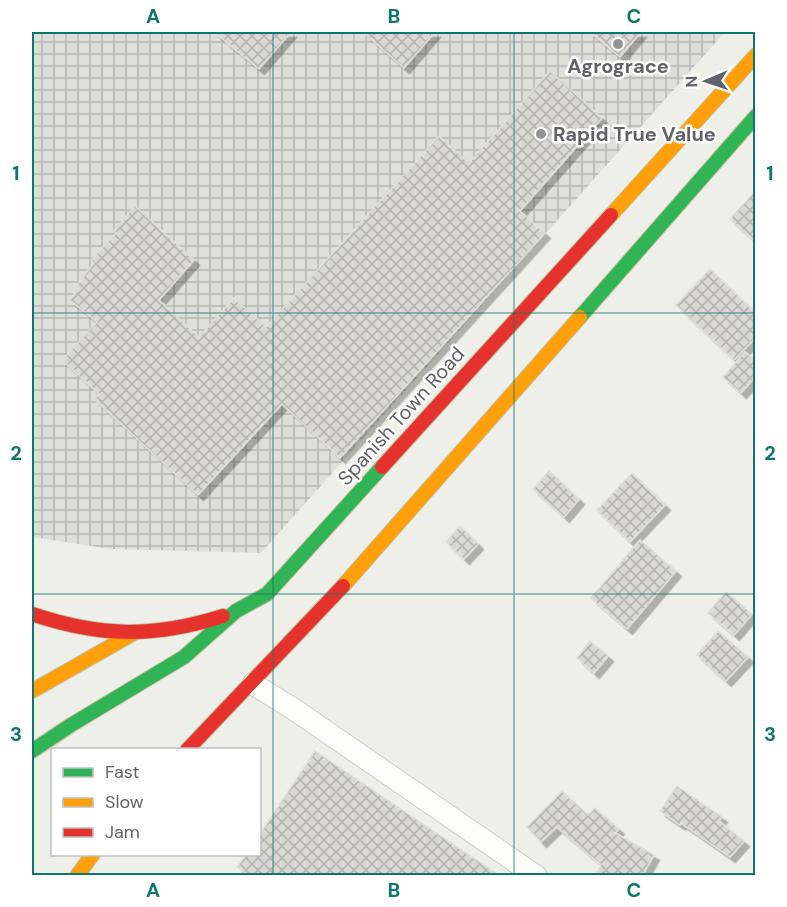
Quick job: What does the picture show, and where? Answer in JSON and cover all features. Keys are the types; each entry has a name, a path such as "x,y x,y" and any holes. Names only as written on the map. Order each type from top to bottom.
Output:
{"highway":[{"name":"Spanish Town Road","path":"32,751 71,724 184,657 236,611 267,594 700,125 756,55"},
{"path":"189,748 253,684 357,571 721,147 756,116"},
{"path":"32,614 61,625 89,631 150,633 198,625 236,611"},
{"path":"32,691 135,633"},
{"path":"77,876 92,856"}],"street":[{"path":"253,684 304,716 536,876"}],"shaded area":[{"path":"32,32 725,32 261,553 111,549 32,537"}],"building":[{"path":"214,32 291,32 259,69"},
{"path":"363,32 435,32 404,68"},
{"name":"Agrograce","path":"590,32 641,32 620,57"},
{"path":"550,71 602,118 520,211 545,233 340,458 282,404 198,495 94,399 99,394 62,360 97,322 70,300 78,289 75,287 94,263 91,260 116,233 114,231 135,206 194,260 159,300 199,337 234,298 266,327 439,136 469,163"},
{"path":"756,190 756,242 730,219"},
{"path":"710,269 756,313 756,337 734,360 676,305"},
{"path":"745,352 756,361 756,376 741,393 723,377"},
{"path":"549,471 579,499 564,517 533,489"},
{"path":"632,473 665,505 630,542 597,510"},
{"path":"460,526 478,544 464,559 446,542"},
{"path":"640,540 676,571 627,629 591,598"},
{"path":"726,592 752,614 734,635 708,613"},
{"path":"718,631 748,657 726,681 697,655"},
{"path":"590,641 608,656 594,673 577,658"},
{"path":"315,751 500,876 250,876 237,867 245,856 261,856 261,832"},
{"path":"677,786 722,817 719,821 744,841 730,857 660,811"},
{"path":"562,791 588,815 595,808 619,829 615,833 654,855 642,876 595,876 601,865 557,827 541,842 527,827"}],"traffic: fast":[{"path":"580,317 756,116"},
{"path":"32,751 184,657 236,611 267,594 382,467"}],"traffic: slow":[{"path":"611,215 756,55"},
{"path":"343,586 580,317"},
{"path":"32,691 134,633"},
{"path":"77,876 92,856"}],"traffic: jam":[{"path":"382,467 611,215"},
{"path":"189,748 343,586"},
{"path":"32,614 81,627 127,632 174,628 223,616"}],"place":[{"name":"Agrograce","path":"618,44"},
{"name":"Rapid True Value","path":"541,134"}]}
